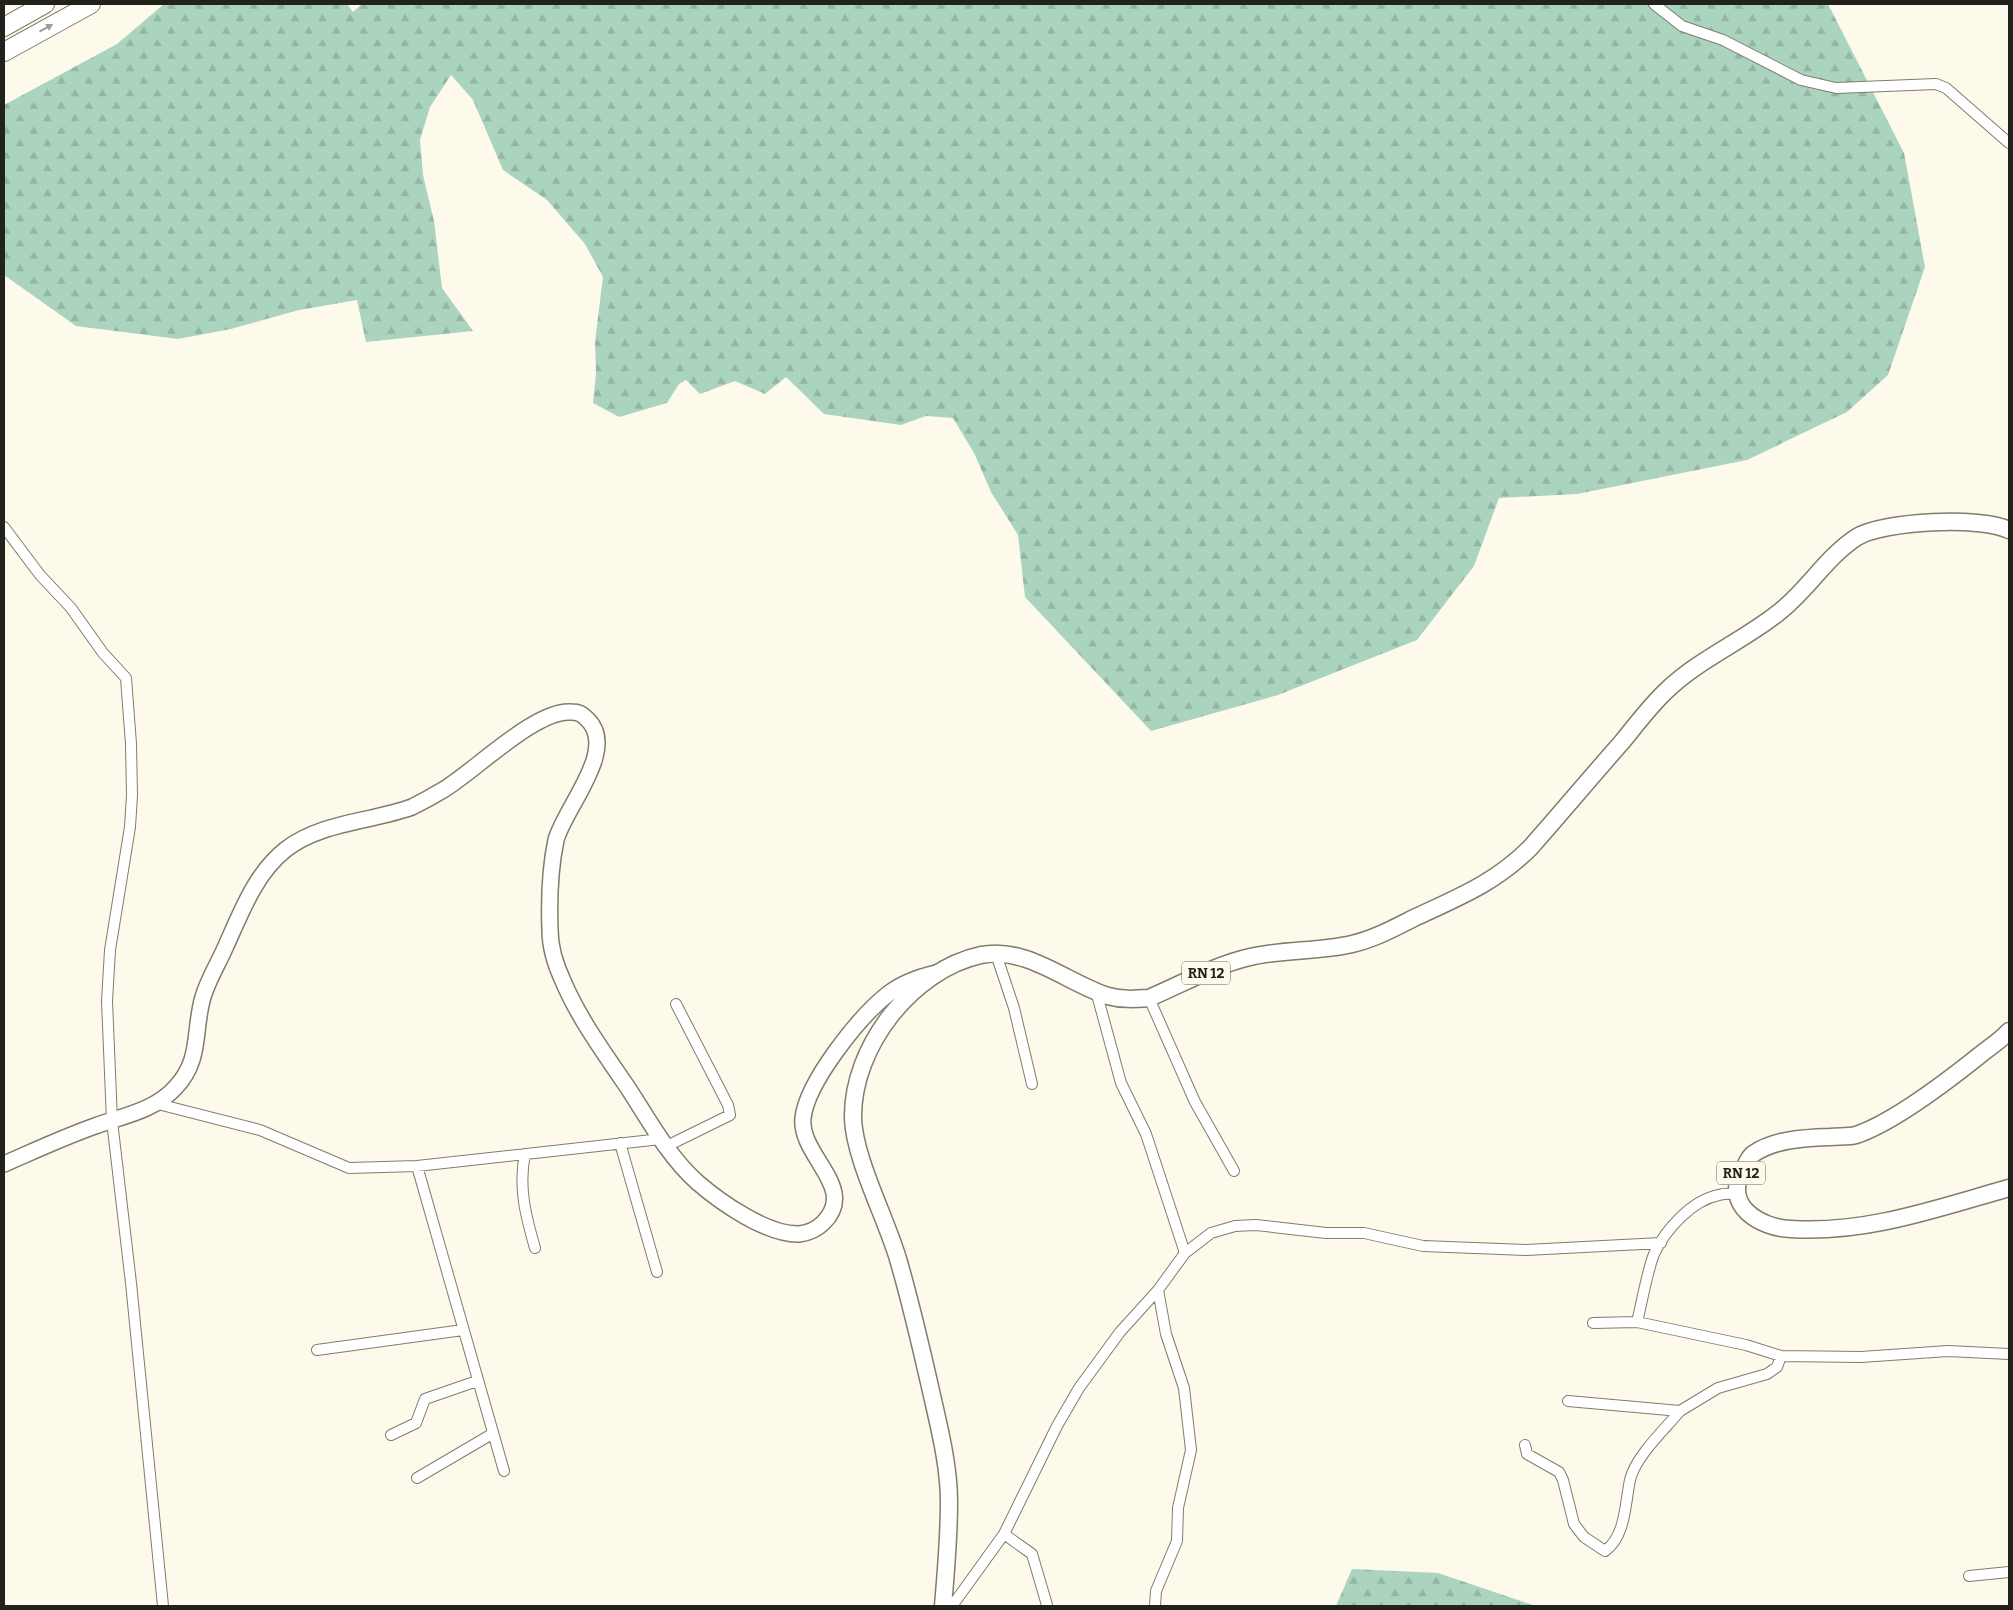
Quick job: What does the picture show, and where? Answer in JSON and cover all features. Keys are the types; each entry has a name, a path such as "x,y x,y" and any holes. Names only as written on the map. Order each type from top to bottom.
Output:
{"highway":[{"path":"4,27 45,4"},
{"path":"4,52 92,4"}],"main road":[{"name":"RN 12","path":"943,1606 949,1502 948,1476 938,1420 898,1258 857,1144 853,1116 859,1071 873,1042 889,1017 938,973 970,959 996,954 1018,956 1096,991 1122,999 1149,998 1234,961 1250,956 1354,944 1377,936 1489,882 1511,867 1530,848 1666,691 1719,651 1778,614 1798,596 1838,553 1858,536 1885,528 1916,524 1980,522 2009,530"},
{"path":"4,1164 112,1120 144,1110 172,1092 188,1072 198,1043 203,998 254,886 273,860 291,845 320,832 412,806 444,790 532,724 554,714 569,711 582,714 591,722 597,734 598,745 588,774 563,820 556,843 550,934 555,959 563,982 587,1026 664,1142 695,1180 721,1201 749,1218 773,1228 799,1234 818,1227 828,1216 836,1196 833,1186 808,1142 803,1126 804,1112 815,1085 829,1061 876,1005 891,992 906,983 938,973"},
{"name":"RN 12","path":"2009,1030 1935,1088 1872,1127 1855,1135 1809,1138 1771,1144 1751,1156 1738,1177 1738,1194 1744,1210 1754,1219 1778,1229 1803,1230 1845,1229 1891,1220 2009,1188"}],"street":[{"path":"1654,4 1682,26 1723,40 1801,80 1836,88 1936,84 1946,88 2009,142"},
{"path":"4,527 40,575 71,608 103,652 126,678 131,744 132,795 130,827 110,950 108,1001 112,1120 131,1282 163,1606"},
{"path":"996,954 1014,1008 1032,1084"},
{"path":"1096,991 1121,1083 1146,1134 1185,1253"},
{"path":"1149,998 1195,1102 1234,1171"},
{"path":"154,1104 260,1130 349,1168 417,1166 620,1143 664,1142 724,1120 730,1115 728,1105 676,1004"},
{"path":"620,1143 657,1272"},
{"path":"525,1154 522,1184 526,1218 535,1248"},
{"path":"417,1166 504,1471"},
{"path":"1637,1322 1654,1255 1674,1225 1699,1205 1718,1195 1738,1194"},
{"path":"952,1606 1004,1534 1057,1426 1079,1388 1120,1332 1158,1290 1185,1253 1211,1233 1224,1228 1245,1224 1326,1234 1364,1233 1423,1246 1526,1250 1661,1243"},
{"path":"1155,1606 1156,1590 1177,1542 1178,1508 1190,1450 1184,1388 1166,1334 1158,1290"},
{"path":"1593,1323 1637,1322 1746,1345 1781,1356 1861,1357 1948,1351 2009,1354"},
{"path":"317,1350 463,1330"},
{"path":"1524,1446 1527,1454 1558,1472 1563,1480 1574,1524 1584,1537 1605,1551 1613,1545 1618,1536 1628,1499 1630,1478 1642,1457 1680,1410 1718,1388 1767,1374 1777,1367 1781,1356"},
{"path":"392,1434 416,1423 425,1398 477,1381"},
{"path":"1568,1401 1680,1410"},
{"path":"417,1478 492,1434"},
{"path":"1004,1534 1032,1554 1047,1606"},
{"path":"1969,1576 2009,1572"}],"green space":[{"path":"164,4 347,4 353,12 362,4 1828,4 1904,153 1925,267 1888,375 1847,412 1747,460 1577,494 1499,498 1474,566 1417,640 1278,695 1151,731 1025,597 1018,535 991,492 974,453 953,418 926,416 901,425 824,414 786,377 765,394 735,381 700,394 686,380 679,384 667,403 619,417 593,403 596,373 595,342 603,277 585,244 547,200 503,170 473,100 451,75 430,107 420,140 423,175 434,221 442,288 473,331 366,342 357,300 299,310 231,329 178,339 76,326 4,275 4,105 117,44"},
{"path":"1352,1569 1438,1573 1536,1606 1336,1606"}]}
